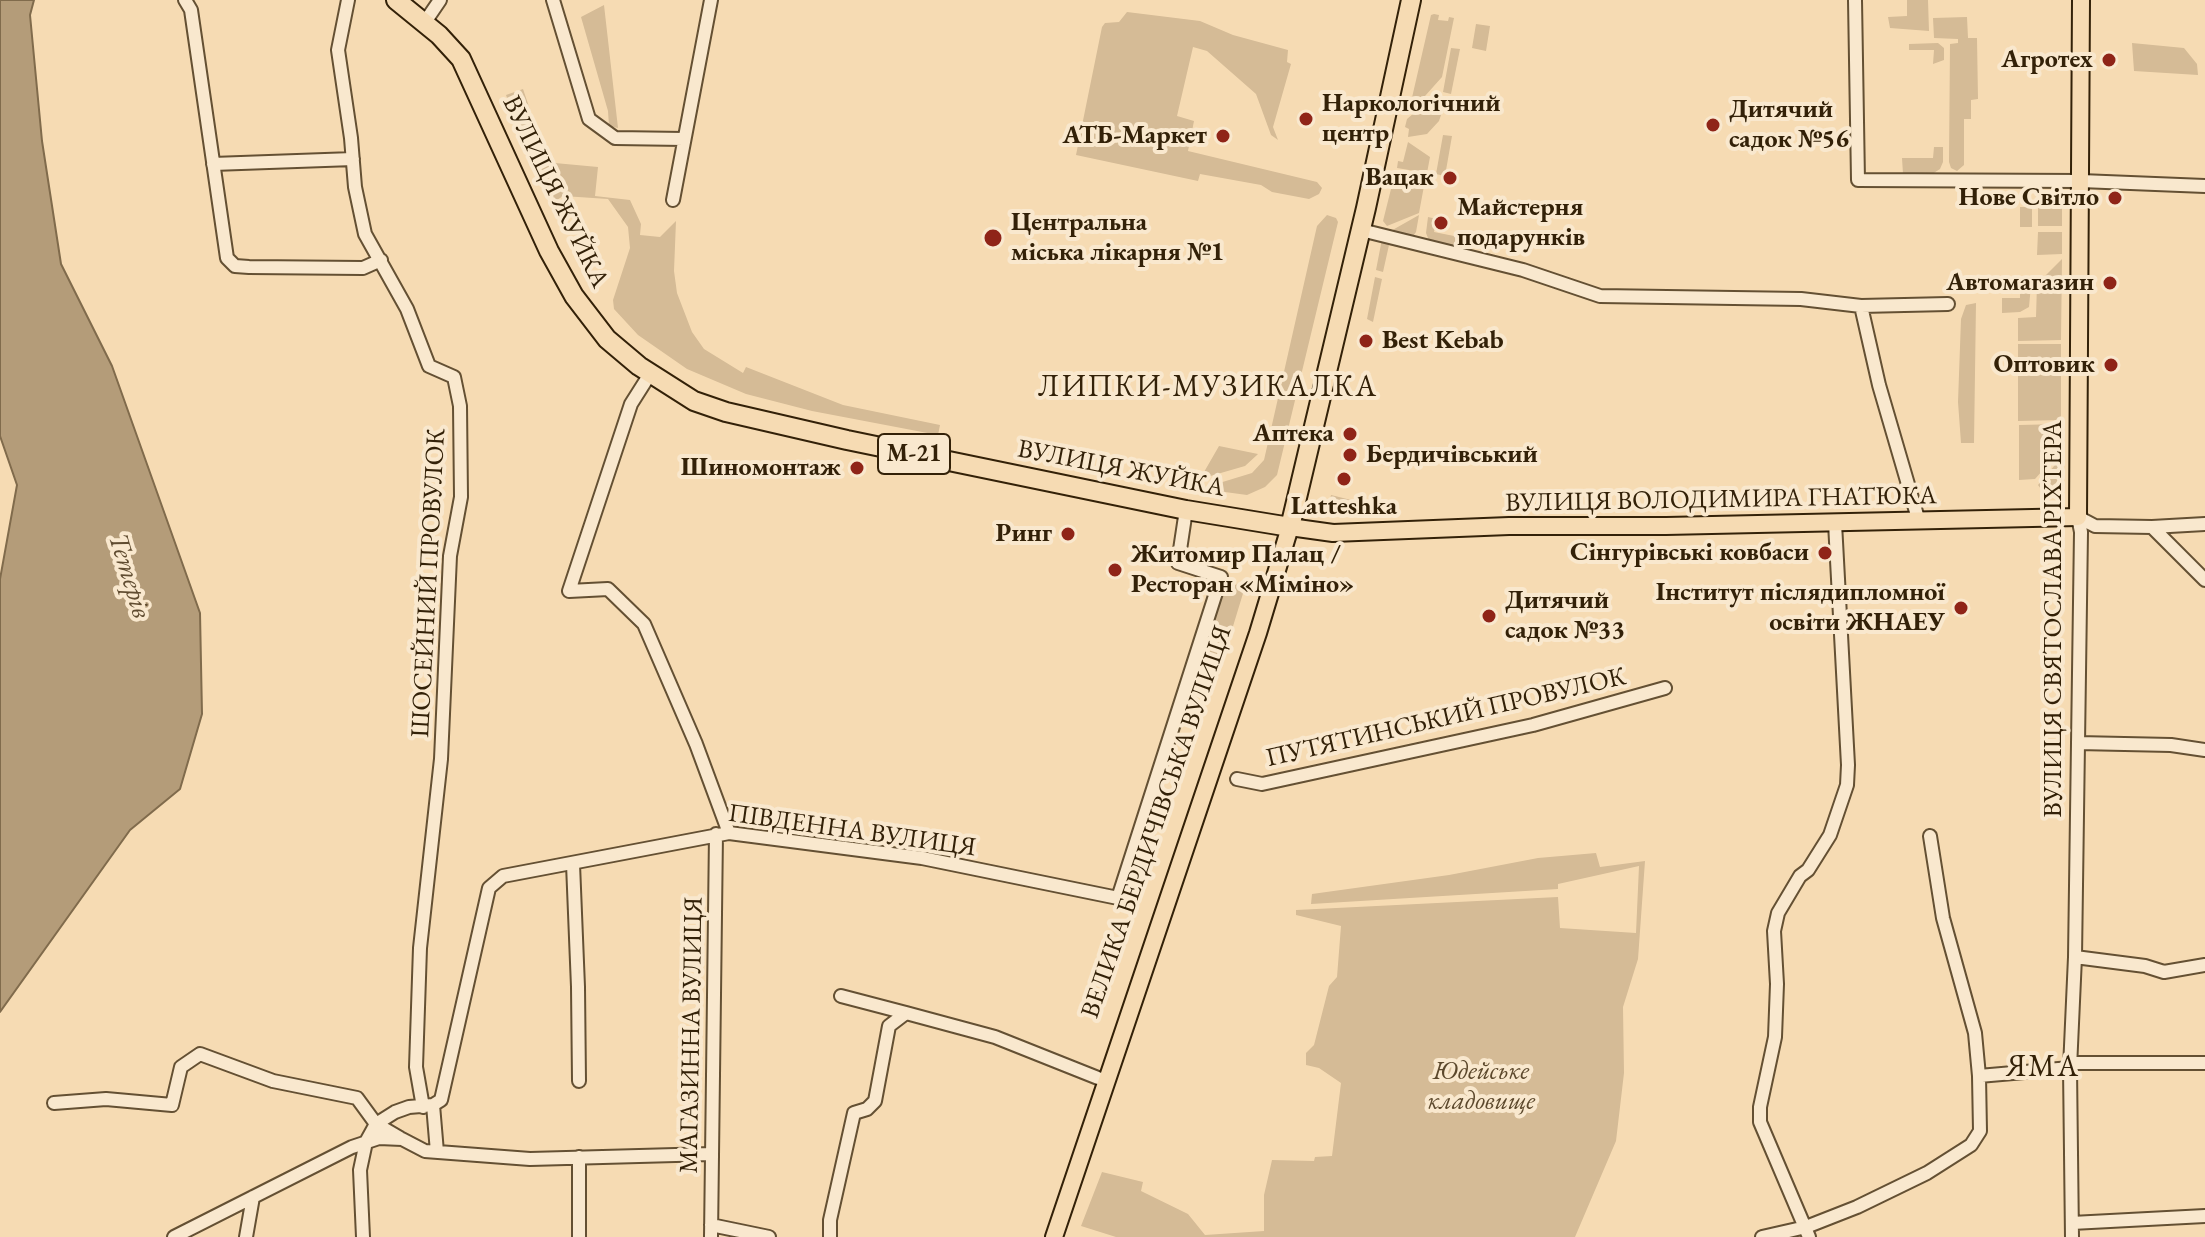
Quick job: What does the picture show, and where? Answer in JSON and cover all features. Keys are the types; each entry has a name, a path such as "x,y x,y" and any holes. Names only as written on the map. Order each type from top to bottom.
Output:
{"highway":[{"name":"ВУЛИЦЯ ЖУЙКА","path":"396,0 425,22 461,59 549,251 574,296 607,339 650,374 694,401 726,412 862,443 1186,510 1284,526"},
{"name":"ВЕЛИКА БЕРДИЧІВСЬКА ВУЛИЦЯ","path":"1284,526 1404,0"},
{"name":"ВЕЛИКА БЕРДИЧІВСЬКА ВУЛИЦЯ","path":"1284,526 1361,230 1411,0"}],"main road":[{"name":"ВУЛИЦЯ СВЯТОСЛАВА РІХТЕРА","path":"2078,517 2081,0"},
{"name":"ВУЛИЦЯ ВОЛОДИМИРА ГНАТЮКА","path":"1284,526 1333,533 1509,526 1919,522 2078,517"},
{"name":"ВЕЛИКА БЕРДИЧІВСЬКА ВУЛИЦЯ","path":"1044,1237 1284,526"},
{"name":"ВЕЛИКА БЕРДИЧІВСЬКА ВУЛИЦЯ","path":"1054,1237 1258,633 1284,526"}],"street":[{"path":"185,0 191,10 227,258 235,266 363,268 381,260"},
{"name":"ШОСЕЙНИЙ ПРОВУЛОК","path":"348,0 338,50 355,187 365,234 407,309 429,366 454,377 460,406 461,497 450,556 441,759 420,948 416,1067 428,1106"},
{"path":"425,22 440,0"},
{"path":"553,0 589,119 615,138 684,139"},
{"path":"673,200 711,0"},
{"path":"1855,0 1858,180 2081,181 2205,186"},
{"path":"213,164 353,159"},
{"path":"1361,230 1523,270 1600,296 1801,299 1861,306 1948,304"},
{"path":"1861,306 1879,385 1919,522"},
{"path":"650,374 631,404 569,591 608,589 644,624 696,744 722,834"},
{"name":"ПІВДЕННА ВУЛИЦЯ","path":"428,1106 441,1100 489,888 503,876 722,834 922,858 1118,898 1221,577 1178,563 1186,510"},
{"name":"ВУЛИЦЯ ВОЛОДИМИРА ГНАТЮКА","path":"2078,517 2095,526 2205,524"},
{"name":"ВУЛИЦЯ СВЯТОСЛАВА РІХТЕРА","path":"2072,1237 2070,1065 2075,957 2081,532 2078,517"},
{"path":"1808,1232 1760,1122 1760,1107 1775,1037 1777,984 1774,931 1778,913 1830,835 1847,785 1835,523"},
{"path":"2152,527 2205,580"},
{"name":"ПУТЯТИНСЬКИЙ ПРОВУЛОК","path":"1237,779 1262,784 1533,725 1665,688"},
{"path":"2078,743 2171,745 2205,750"},
{"name":"МАГАЗИННА ВУЛИЦЯ","path":"711,1231 722,834"},
{"path":"1762,1237 1808,1232 1927,1173 1971,1145 1980,1131 1982,1121 1975,1033 1943,918 1930,836"},
{"path":"573,864 579,1081"},
{"path":"2075,957 2145,966 2164,972 2205,965"},
{"path":"841,996 995,1037 1098,1078"},
{"path":"830,1237 830,1220 854,1113 867,1109 875,1101 889,1026 906,1013"},
{"path":"54,1103 106,1099 172,1105 181,1067 200,1054 273,1081 357,1098 376,1124 425,1151 530,1159 712,1154"},
{"path":"1979,1076 2070,1065 2205,1063"},
{"path":"363,1237 360,1170 366,1142 376,1124 409,1107 428,1106 437,1152"},
{"path":"174,1237 352,1147 379,1138 402,1139"},
{"path":"579,1157 579,1237"},
{"path":"246,1237 253,1197"},
{"path":"2072,1223 2205,1216"},
{"path":"711,1231 769,1237"}],"green space":[{"path":"1907,0 1928,0 1929,31 1890,28 1888,17 1907,16"},
{"path":"604,5 618,128 609,126 608,111 581,17"},
{"path":"1127,12 1200,21 1233,35 1288,50 1287,62 1291,64 1273,127 1278,140 1271,135 1256,94 1207,51 1193,47 1177,116 1194,121 1188,151 1317,182 1322,188 1319,194 1309,199 1272,192 1261,185 1200,174 1198,181 1076,155 1102,27 1105,23 1119,22"},
{"path":"1431,15 1439,15 1438,20 1454,18 1442,77 1408,115"},
{"path":"1967,17 1968,38 1977,38 1978,99 1971,100 1971,119 1964,119 1964,165 1957,171 1951,168 1949,162 1950,44 1958,43 1958,39 1934,38 1933,18"},
{"path":"1476,24 1490,26 1486,51 1472,48"},
{"path":"1938,43 1944,48 1944,60 1933,64 1934,50 1909,50 1909,44"},
{"path":"2132,43 2184,48 2197,64 2198,75 2134,71"},
{"path":"1451,48 1460,49 1451,94 1443,92"},
{"path":"523,89 543,148 544,162 598,167 595,196 630,200 641,224 640,235 660,237 676,221 674,271 677,293 692,332 704,349 743,373 746,367 843,405 940,425 938,435 812,411 746,394 687,369 638,335 614,309 613,300 630,248 628,227 608,199 563,196 554,202 529,155 506,95"},
{"path":"1429,100 1445,103 1439,121 1427,134 1408,137 1409,129 1405,127 1407,119"},
{"path":"1443,135 1452,136 1445,176 1436,174"},
{"path":"1408,142 1430,157 1427,173 1397,168 1398,161 1403,162"},
{"path":"1934,147 1943,147 1940,169 1932,174 1903,174 1902,158 1933,158"},
{"path":"1393,181 1424,186 1419,213 1387,226 1383,221"},
{"path":"2062,189 2062,226 2038,226 2038,205 2042,196 2049,191"},
{"path":"2020,207 2032,207 2032,227 2020,227"},
{"path":"1327,215 1338,222 1277,475 1265,487 1247,495 1210,490 1216,484 1252,473 1264,460 1317,226"},
{"path":"1419,215 1412,238 1389,232"},
{"path":"1428,217 1437,219 1434,232 1459,237 1454,246 1430,243 1426,233"},
{"path":"2038,232 2062,232 2062,254 2037,255"},
{"path":"1382,239 1417,249 1389,245 1383,272 1376,270"},
{"path":"2062,259 2061,340 2018,341 2018,318 2036,317 2037,284"},
{"path":"1375,277 1382,279 1373,322 1367,319"},
{"path":"2020,285 2031,285 2029,307 2020,312 2002,313 2002,298 2020,298"},
{"path":"1976,303 1974,443 1961,443 1958,402 1961,319 1966,305"},
{"path":"2018,344 2061,344 2061,420 2018,421"},
{"path":"2061,424 2060,451 2035,479 2019,480 2019,425"},
{"path":"1219,446 1258,454 1245,466 1200,479"},
{"path":"2060,459 2057,487 2041,489 2038,485"},
{"path":"1331,495 1351,500 1349,513 1327,513"},
{"path":"1248,577 1213,692 1191,685 1218,596"},
{"name":"Юдейське кладовище","path":"1596,853 1600,867 1645,861 1638,959 1623,1007 1624,1073 1616,1141 1575,1237 1116,1237 1081,1226 1102,1172 1143,1182 1141,1191 1188,1214 1205,1235 1264,1231 1264,1195 1272,1160 1314,1161 1315,1157 1332,1156 1341,1083 1319,1068 1306,1065 1306,1053 1314,1045 1329,986 1337,977 1341,926 1296,915 1296,910 1558,897 1560,928 1636,933 1639,866 1558,884 1558,889 1311,904 1312,894 1449,875 1538,858"}],"water":[{"name":"Тетерів","path":"0,0 34,0 30,15 42,141 61,264 112,366 200,613 202,714 180,789 130,830 0,1012 0,579 17,485 0,436"}],"place":[{"name":"Агротех","path":"2109,60"},
{"name":"Наркологічний центр","path":"1306,119"},
{"name":"Дитячий садок №56","path":"1713,125"},
{"name":"АТБ-Маркет","path":"1223,136"},
{"name":"Вацак","path":"1450,178"},
{"name":"Нове Світло","path":"2115,198"},
{"name":"Майстерня подарунків","path":"1441,223"},
{"name":"Центральна міська лікарня №1","path":"993,238"},
{"name":"Автомагазин","path":"2110,283"},
{"name":"Best Kebab","path":"1366,341"},
{"name":"Оптовик","path":"2111,365"},
{"name":"Аптека","path":"1350,434"},
{"name":"Бердичівський","path":"1350,455"},
{"name":"Шиномонтаж","path":"857,468"},
{"name":"Latteshka","path":"1344,479"},
{"name":"Ринг","path":"1068,534"},
{"name":"Сінгурівські ковбаси","path":"1825,553"},
{"name":"Житомир Палац / Ресторан «Міміно»","path":"1115,570"},
{"name":"Інститут післядипломної освіти ЖНАЕУ","path":"1961,608"},
{"name":"Дитячий садок №33","path":"1489,616"}],"district":[{"name":"ЛИПКИ-МУЗИКАЛКА","path":"1208,388"},
{"name":"ЯМА","path":"2043,1068"}]}
